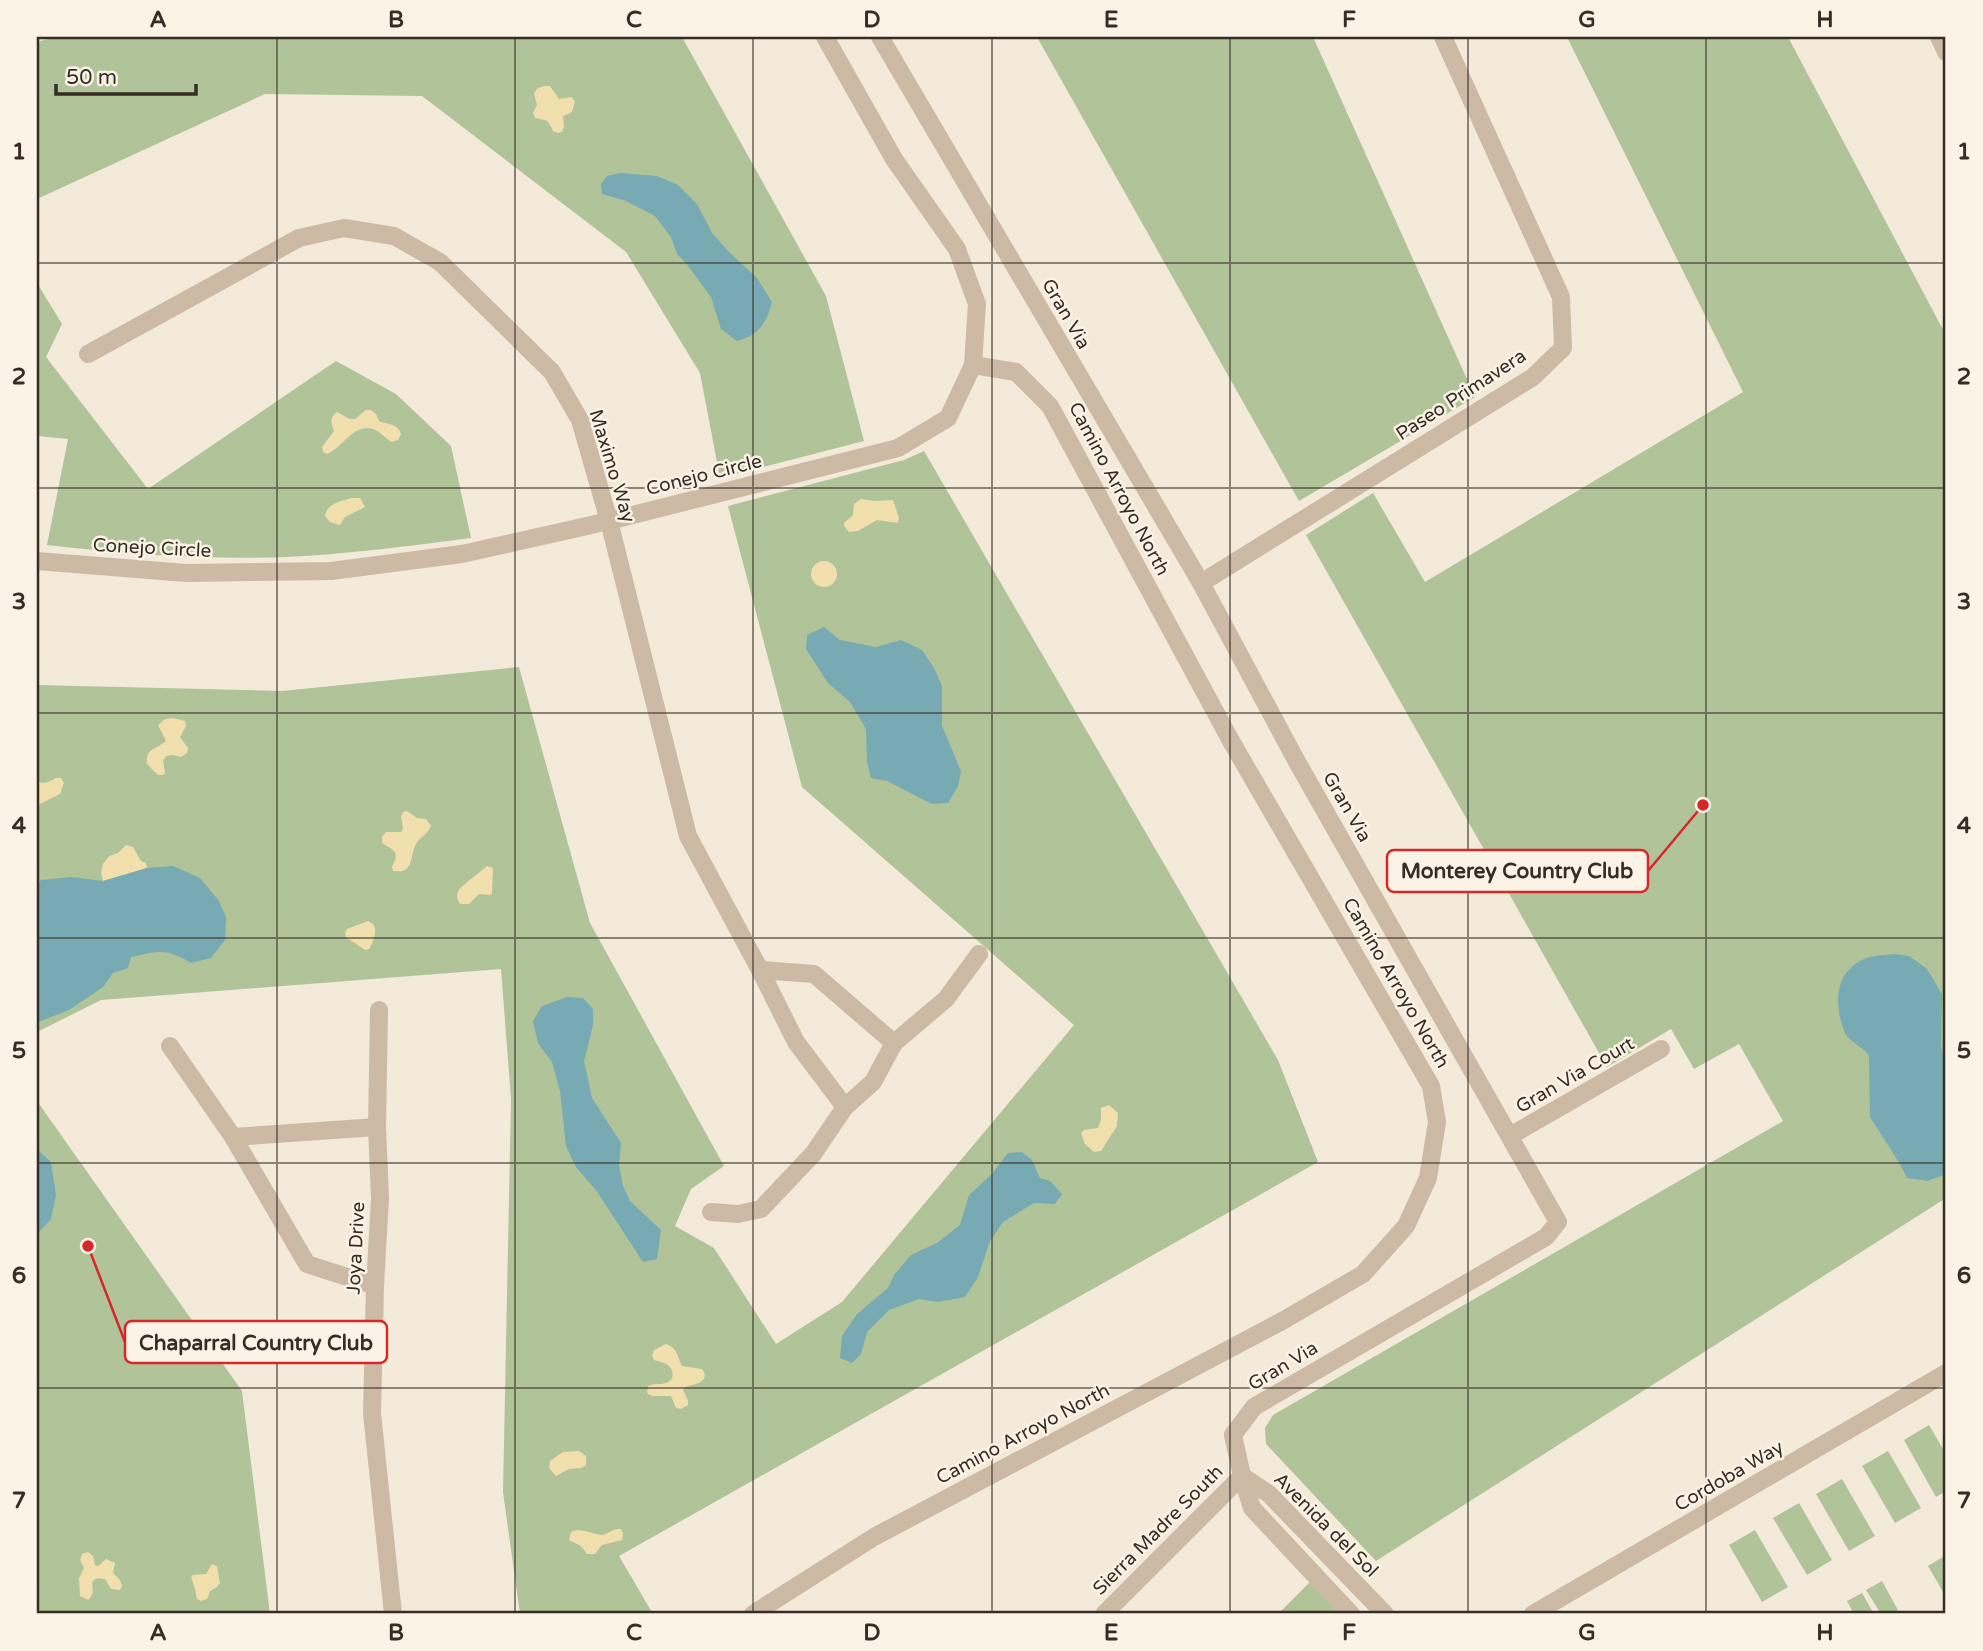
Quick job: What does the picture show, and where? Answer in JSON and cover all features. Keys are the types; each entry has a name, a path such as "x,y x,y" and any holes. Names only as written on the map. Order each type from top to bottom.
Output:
{"street":[{"name":"Conejo Circle","path":"37,561 186,573 331,572 462,554 609,521 898,448 948,418 972,365 977,304 957,248 894,159 825,37"},
{"name":"Gran Via","path":"880,37 1200,583 1296,760 1558,1222 1546,1237 1254,1407 1233,1435 1242,1476"},
{"name":"Paseo Primavera","path":"1200,583 1533,377 1563,348 1560,297 1443,37"},
{"path":"1939,37 1946,52"},
{"name":"Maximo Way","path":"88,354 299,239 344,228 394,236 440,262 552,372 580,420 609,521 688,836 796,1042 845,1107"},
{"name":"Camino Arroyo North","path":"753,1614 874,1537 1284,1320 1363,1274 1406,1226 1428,1178 1437,1122 1431,1086 1231,741 1050,406 1016,372 972,365"},
{"path":"711,1212 738,1214 761,1209 813,1154 845,1107 873,1082 894,1042 946,999 979,954"},
{"path":"760,970 814,974 894,1042"},
{"name":"Joya Drive","path":"379,1010 377,1127 380,1199 372,1413 393,1614"},
{"path":"170,1046 233,1137 307,1264 375,1286"},
{"name":"Gran Via Court","path":"1510,1136 1661,1049"},
{"path":"233,1137 377,1127"},
{"name":"Cordoba Way","path":"1533,1614 1946,1373"},
{"name":"Sierra Madre South","path":"1104,1614 1242,1476"},
{"name":"Avenida del Sol","path":"1242,1476 1252,1508 1351,1614"},
{"name":"Avenida del Sol","path":"1242,1476 1269,1494 1385,1614"}],"green space":[{"path":"55,37 682,37 826,296 864,441 720,478 700,373 626,252 422,96 265,94 37,199 37,42"},
{"path":"1037,37 1313,37 1475,397 1299,501"},
{"path":"1567,37 1788,37 1946,333 1946,1198 1376,1561 1266,1444 1265,1428 1273,1415 1783,1121 1739,1044 1694,1069 1671,1029 1607,1067 1306,535 1373,493 1425,582 1743,392"},
{"path":"37,283 62,324 46,357 148,489 336,361 396,394 451,446 471,538 355,552 256,558 166,556 47,545 68,439 37,436"},
{"path":"924,451 1278,1060 1318,1162 619,1556 653,1614 520,1614 503,1492 511,1099 501,969 101,1000 37,1032 37,685 282,691 519,667 590,923 724,1166 691,1189 675,1226 714,1248 776,1344 842,1302 1074,1025 802,787 728,506 904,460"},
{"path":"37,1101 242,1391 270,1614 37,1614"},
{"path":"1929,1425 1946,1454 1946,1491 1936,1497 1904,1440"},
{"path":"1888,1451 1921,1508 1895,1523 1862,1466"},
{"path":"1842,1479 1875,1536 1849,1551 1816,1494"},
{"path":"1799,1503 1832,1560 1807,1575 1773,1518"},
{"path":"1755,1530 1788,1587 1762,1602 1729,1545"},
{"path":"1946,1555 1946,1597 1928,1566"},
{"path":"1313,1579 1349,1614 1278,1614"},
{"path":"1882,1581 1900,1614 1881,1614 1866,1590"},
{"path":"1862,1593 1874,1614 1854,1614 1847,1601"}],"sand":[{"path":"544,86 550,86 559,99 571,97 575,101 572,112 563,116 562,132 553,131 548,122 535,118 533,113 537,105 534,93"},
{"path":"366,410 376,414 379,421 398,428 401,434 398,440 392,442 369,428 356,431 333,451 327,454 323,452 322,447 334,431 331,420 334,414 337,412 355,419"},
{"path":"351,498 360,498 365,507 345,517 340,525 330,522 325,516 328,508"},
{"path":"861,499 893,500 898,523 877,520 858,531 849,532 844,523 853,515 854,504"},
{"path":"824,561 833,565 837,574 833,583 824,587 815,583 811,574 815,565"},
{"path":"165,719 185,721 186,726 180,737 188,748 187,753 181,757 166,756 163,761 165,773 158,775 147,764 148,755 166,741 158,725"},
{"path":"61,778 64,783 60,794 40,804 37,810 37,781 44,783"},
{"path":"407,811 417,818 426,819 431,826 416,844 408,867 405,870 393,871 396,854 382,843 382,837 386,832 401,832 401,816"},
{"path":"126,845 133,847 147,868 103,881 103,864 109,856 118,853"},
{"path":"487,866 493,868 492,894 479,894 469,904 460,904 457,896 460,888"},
{"path":"368,921 373,924 375,933 371,946 365,950 346,937 345,932"},
{"path":"1109,1105 1118,1113 1117,1126 1101,1151 1094,1152 1085,1144 1081,1133 1098,1128 1101,1108"},
{"path":"666,1344 675,1350 682,1366 702,1369 705,1374 699,1383 685,1387 683,1390 688,1405 681,1409 676,1408 671,1396 652,1396 647,1393 648,1386 666,1383 673,1377 669,1366 654,1360 652,1355 654,1350"},
{"path":"579,1451 586,1456 586,1465 581,1468 569,1469 556,1476 549,1468 550,1461 563,1452"},
{"path":"621,1529 622,1540 602,1545 595,1554 587,1554 581,1546 569,1540 571,1532 575,1531 603,1535"},
{"path":"88,1552 93,1556 95,1565 98,1566 106,1559 115,1563 113,1573 120,1580 120,1590 111,1589 105,1579 97,1578 92,1583 93,1592 88,1600 80,1596 79,1578 84,1568 80,1560 82,1554"},
{"path":"212,1564 217,1566 220,1583 210,1591 207,1599 201,1601 197,1599 191,1577 206,1574"}],"water":[{"path":"620,173 657,176 678,185 697,204 712,233 757,278 772,302 757,332 737,341 721,329 711,297 677,254 671,237 655,216 626,201 602,194 601,184 607,176"},
{"path":"824,627 840,640 876,647 901,640 922,650 942,686 942,726 961,771 958,786 948,803 932,804 887,781 871,778 867,762 866,729 850,702 828,683 806,649 807,635"},
{"path":"173,866 200,878 219,901 226,917 225,940 211,958 191,963 162,952 131,957 128,968 113,973 103,987 69,1010 37,1021 37,884 41,880 72,877 103,881 147,868"},
{"path":"1895,954 1909,956 1927,969 1942,994 1941,1047 1946,1064 1946,1174 1928,1181 1907,1178 1870,1117 1869,1056 1847,1036 1839,1012 1841,982 1853,966 1870,957"},
{"path":"567,997 583,998 593,1009 593,1025 584,1061 592,1098 621,1143 619,1165 623,1186 630,1201 661,1230 657,1259 643,1262 596,1190 576,1167 566,1146 560,1091 552,1062 538,1043 533,1021 542,1006"},
{"path":"37,1149 51,1162 56,1195 51,1219 39,1232 37,1231"},
{"path":"1022,1152 1032,1160 1040,1178 1050,1181 1062,1194 1055,1204 1034,1203 1003,1222 990,1241 978,1277 965,1297 938,1302 919,1299 889,1310 867,1332 861,1354 852,1363 840,1358 842,1336 857,1314 888,1288 894,1275 911,1255 937,1243 960,1225 969,1195 992,1174 1008,1153"}],"place":[{"name":"Monterey Country Club","path":"1703,805"},
{"name":"Chaparral Country Club","path":"88,1246"}]}
